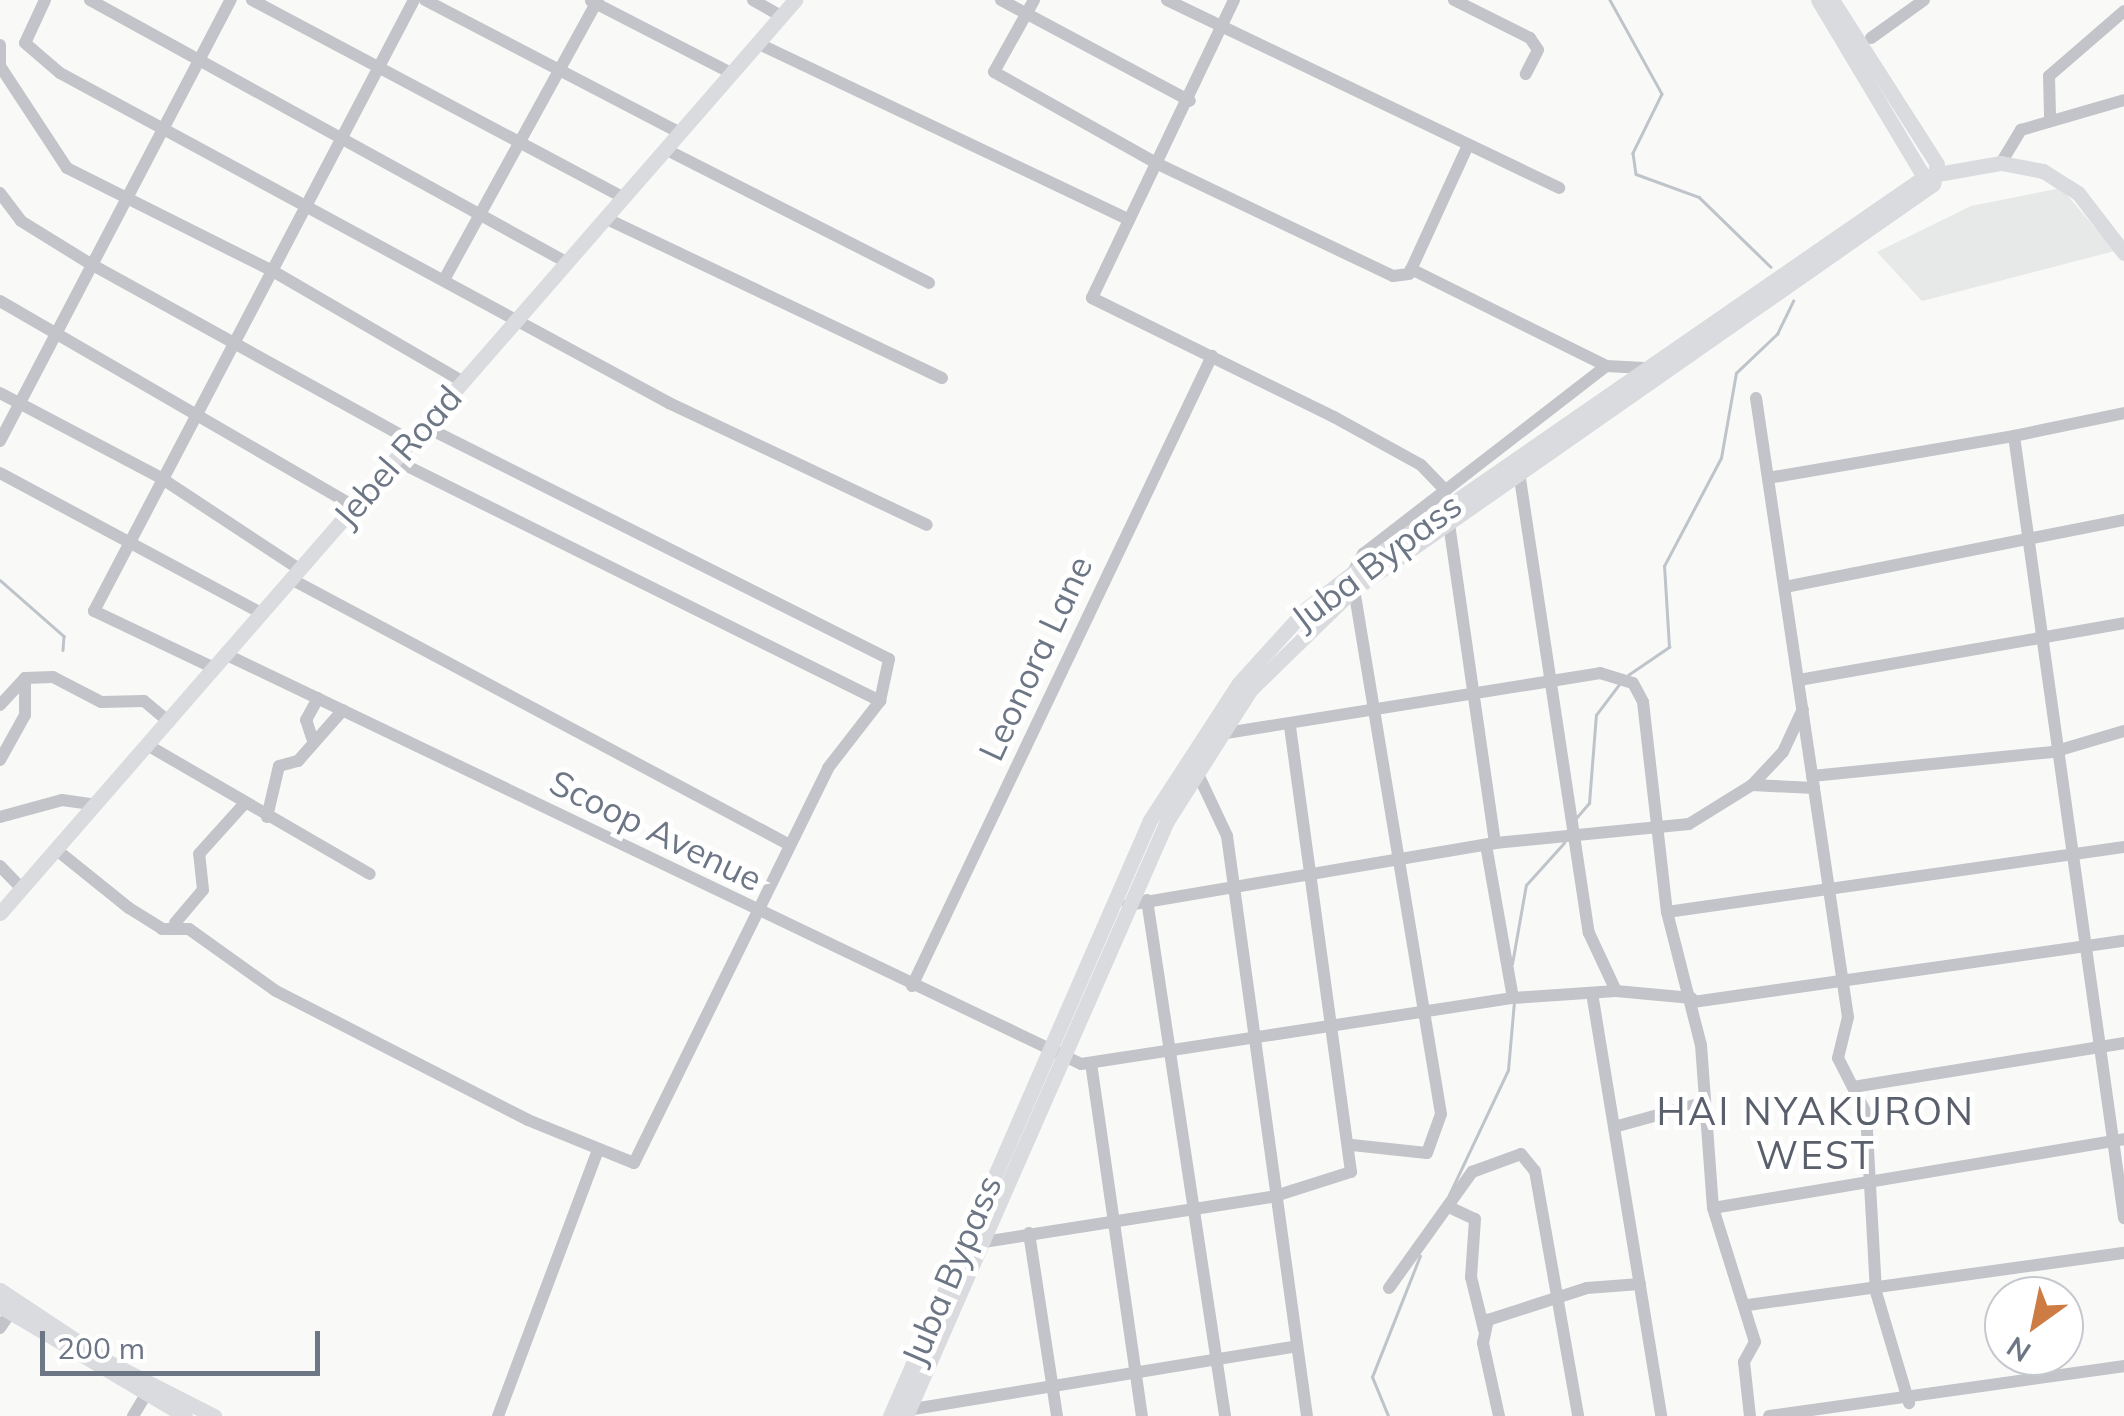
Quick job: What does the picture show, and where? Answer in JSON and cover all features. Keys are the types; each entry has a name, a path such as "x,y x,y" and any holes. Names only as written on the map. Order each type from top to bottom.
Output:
{"main road":[{"name":"Jebel Road","path":"3,903 58,851 795,0"},
{"path":"1818,0 1922,161 1923,188"},
{"path":"1832,0 1917,132 1938,172"},
{"path":"1917,132 1941,156 1972,166"},
{"path":"1923,188 2001,162"},
{"path":"1923,188 1938,172 2001,162 2069,185 2124,253"},
{"name":"Juba Bypass","path":"1443,516 1519,472 1923,188"},
{"name":"Juba Bypass","path":"906,1413 1150,820 1196,741 1287,628 1645,368 1923,188"},
{"name":"Juba Bypass","path":"890,1416 1054,1054 1196,770 1265,672 1353,581"},
{"path":"0,1290 110,1364 214,1416"},
{"path":"5,1310 184,1416"}],"street":[{"path":"25,43 45,0"},
{"path":"90,0 566,262"},
{"path":"0,440 22,408 51,334 232,0"},
{"path":"252,0 623,197"},
{"path":"214,668 94,610 196,411 238,342 271,270 344,141 414,0"},
{"path":"426,0 679,132"},
{"path":"753,0 781,16"},
{"path":"1000,0 1190,101"},
{"path":"1034,0 994,72 1158,164 1393,276 1412,269 1468,145"},
{"path":"1167,0 1558,188"},
{"path":"1234,0 1190,101 1092,298 1421,465 1444,489 1443,516 1513,998"},
{"path":"1454,0 1530,38 1538,50 1526,74"},
{"path":"1871,38 1908,4 1924,0"},
{"path":"445,278 524,144 594,1 731,73"},
{"path":"2050,116 2049,76 2124,11"},
{"path":"462,381 271,270 122,201 51,149 0,66 0,45 25,43 60,73 445,278 515,321 928,525"},
{"path":"757,43 1128,220"},
{"path":"2001,162 2020,130 2050,116 2124,100"},
{"path":"665,149 928,283"},
{"path":"0,193 22,221 89,263 411,441"},
{"path":"605,218 942,378"},
{"path":"1412,269 1606,366 1645,368"},
{"path":"0,301 51,334 196,411 354,506"},
{"name":"Leonora Lane","path":"912,986 1212,356"},
{"path":"1352,1146 1402,1154 1438,1143 1440,1096 1421,1009 1380,705 1353,581 1444,489 1606,366"},
{"path":"0,393 161,478 295,574 788,844"},
{"path":"1756,398 1803,708 1837,985 1848,1017 1838,1058 1866,1114 1876,1292 1908,1403"},
{"path":"1768,478 2124,413"},
{"path":"174,923 276,991 598,1150 634,1163 754,911 828,768 880,701 890,659 424,426"},
{"path":"2014,436 2023,538 2067,857 2121,1139 2124,1218"},
{"path":"394,460 880,701"},
{"path":"1519,472 1594,956 1616,991"},
{"path":"0,473 128,546 261,613"},
{"path":"1785,588 2124,520"},
{"path":"1799,680 2124,623"},
{"name":"Scoop Avenue","path":"226,654 1054,1054 1091,1063 1421,1009 1513,998 1616,991 1692,1000 1837,985 2124,942"},
{"path":"1220,734 1290,725 1380,705 1616,672 1633,683 1643,702 1667,912 1692,1000 1713,1208 1748,1305 1750,1416"},
{"path":"0,705 25,678 60,678 101,702 133,697 169,722"},
{"path":"0,760 26,715 25,678"},
{"path":"312,738 306,720 318,698"},
{"path":"1128,905 1490,844 1698,820 1752,784 1783,752 1803,708"},
{"path":"267,817 279,766 298,760 312,738 343,710"},
{"path":"977,1244 1193,1205 1272,1197 1347,1177 1352,1146 1331,1024 1290,725"},
{"path":"1752,784 1813,782 2053,752 2124,731"},
{"path":"149,746 370,874"},
{"path":"1196,770 1218,800 1233,885 1272,1197 1308,1416"},
{"path":"0,817 62,800 97,806"},
{"path":"58,851 128,908 162,928 174,923 203,890 199,854 244,804"},
{"path":"1667,912 2124,847"},
{"path":"0,866 22,888"},
{"path":"1147,900 1225,1416"},
{"path":"1592,993 1661,1416"},
{"path":"1853,1087 2124,1043"},
{"path":"1091,1063 1142,1416"},
{"path":"1614,1127 1702,1103"},
{"path":"1713,1208 2121,1139"},
{"path":"498,1416 598,1150"},
{"path":"1389,1288 1482,1162 1521,1154 1535,1171 1554,1301 1578,1416"},
{"path":"1451,1208 1475,1219 1471,1276 1498,1416"},
{"path":"1029,1233 1057,1416"},
{"path":"1748,1305 1876,1292 2124,1253"},
{"path":"1484,1330 1502,1310 1640,1284"},
{"path":"0,1328 5,1310"},
{"path":"906,1413 1215,1356 1296,1346"},
{"path":"1769,1416 1908,1403 2124,1366"},
{"path":"133,1416 145,1396"},
{"path":"971,1400 974,1416"}],"shaded area":[{"path":"2061,188 2115,251 1922,301 1877,252 1971,206"}],"waterway":[{"path":"1610,0 1662,94 1633,153 1636,174 1699,197 1771,267"},
{"path":"1628,675 1669,647 1664,566 1721,458 1736,373 1777,334 1793,301"},
{"path":"0,580 64,636 63,650"},
{"path":"1576,818 1589,803 1596,715 1619,684"},
{"path":"1512,964 1526,885 1564,843"},
{"path":"1449,1195 1508,1070 1514,1001"},
{"path":"1388,1416 1372,1377 1420,1256"}],"district":[{"name":"HAI NYAKURON WEST","path":"1816,1134"}]}
